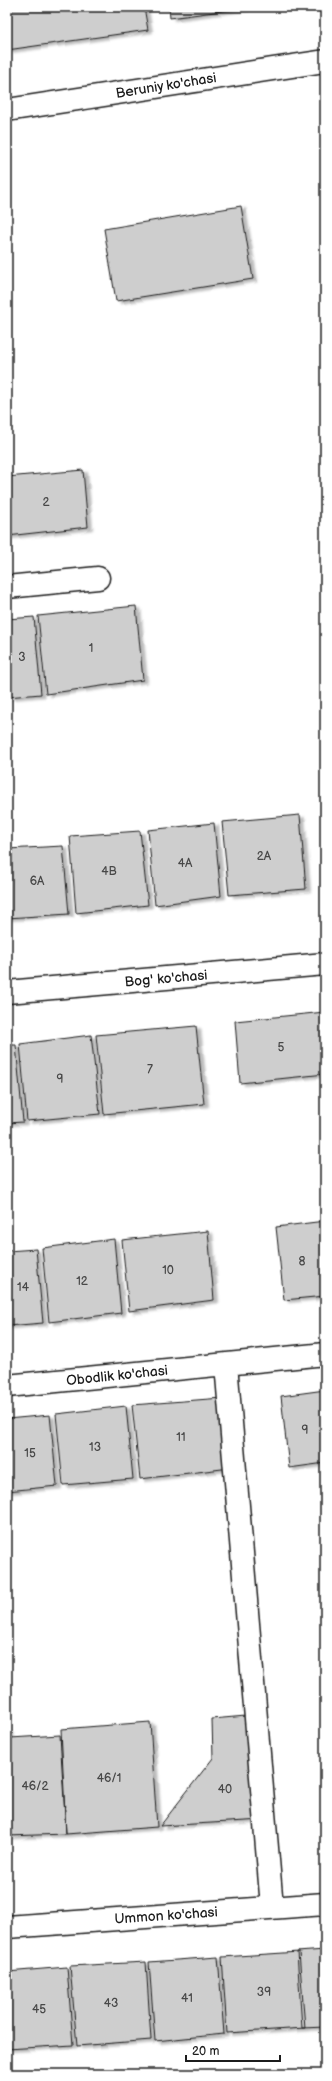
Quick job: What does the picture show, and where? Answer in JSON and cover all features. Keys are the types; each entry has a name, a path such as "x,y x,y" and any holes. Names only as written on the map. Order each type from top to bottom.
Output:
{"street":[{"name":"Beruniy ko'chasi","path":"7,110 325,61"},
{"path":"7,587 98,578"},
{"name":"Bog' ko'chasi","path":"7,992 325,964"},
{"name":"Obodlik ko'chasi","path":"7,1386 325,1354"},
{"path":"226,1364 272,1908"},
{"name":"Ummon ko'chasi","path":"7,1927 325,1904"}],"building":[{"path":"7,7 144,7 148,30 7,50"},
{"path":"169,7 244,7 244,8 170,18"},
{"path":"241,206 253,279 116,301 104,229"},
{"path":"83,470 88,527 7,536 7,477"},
{"path":"136,606 143,680 46,694 38,616"},
{"path":"34,617 41,694 7,697 7,619"},
{"path":"300,815 306,889 229,895 222,822"},
{"path":"214,823 221,896 155,905 148,830"},
{"path":"140,831 148,905 76,913 70,836"},
{"path":"63,846 69,914 7,918 7,849"},
{"path":"325,1012 325,1074 240,1083 235,1021"},
{"path":"196,1026 204,1104 104,1114 96,1035"},
{"path":"91,1035 100,1114 27,1121 20,1044"},
{"path":"7,1045 16,1045 23,1122 7,1123"},
{"path":"325,1221 325,1296 284,1300 276,1227"},
{"path":"208,1231 214,1300 129,1311 122,1240"},
{"path":"114,1239 121,1313 49,1322 42,1248"},
{"path":"36,1249 43,1323 7,1326 7,1251"},
{"path":"325,1390 325,1463 289,1468 281,1396"},
{"path":"222,1398 230,1468 140,1479 132,1405"},
{"path":"126,1406 133,1479 63,1485 56,1414"},
{"path":"50,1415 57,1486 7,1491 7,1419"},
{"path":"257,1715 263,1820 160,1826 213,1758 212,1719"},
{"path":"150,1722 157,1827 66,1834 61,1729"},
{"path":"9,1731 10,1738 60,1735 66,1834 7,1836 7,1732"},
{"path":"325,1950 325,2027 302,2028 297,1952"},
{"path":"299,1952 305,2028 227,2033 222,1957"},
{"path":"218,1957 224,2034 155,2041 149,1962"},
{"path":"146,1962 151,2040 77,2046 70,1966"},
{"path":"67,1967 73,2045 7,2049 7,1972"}]}
